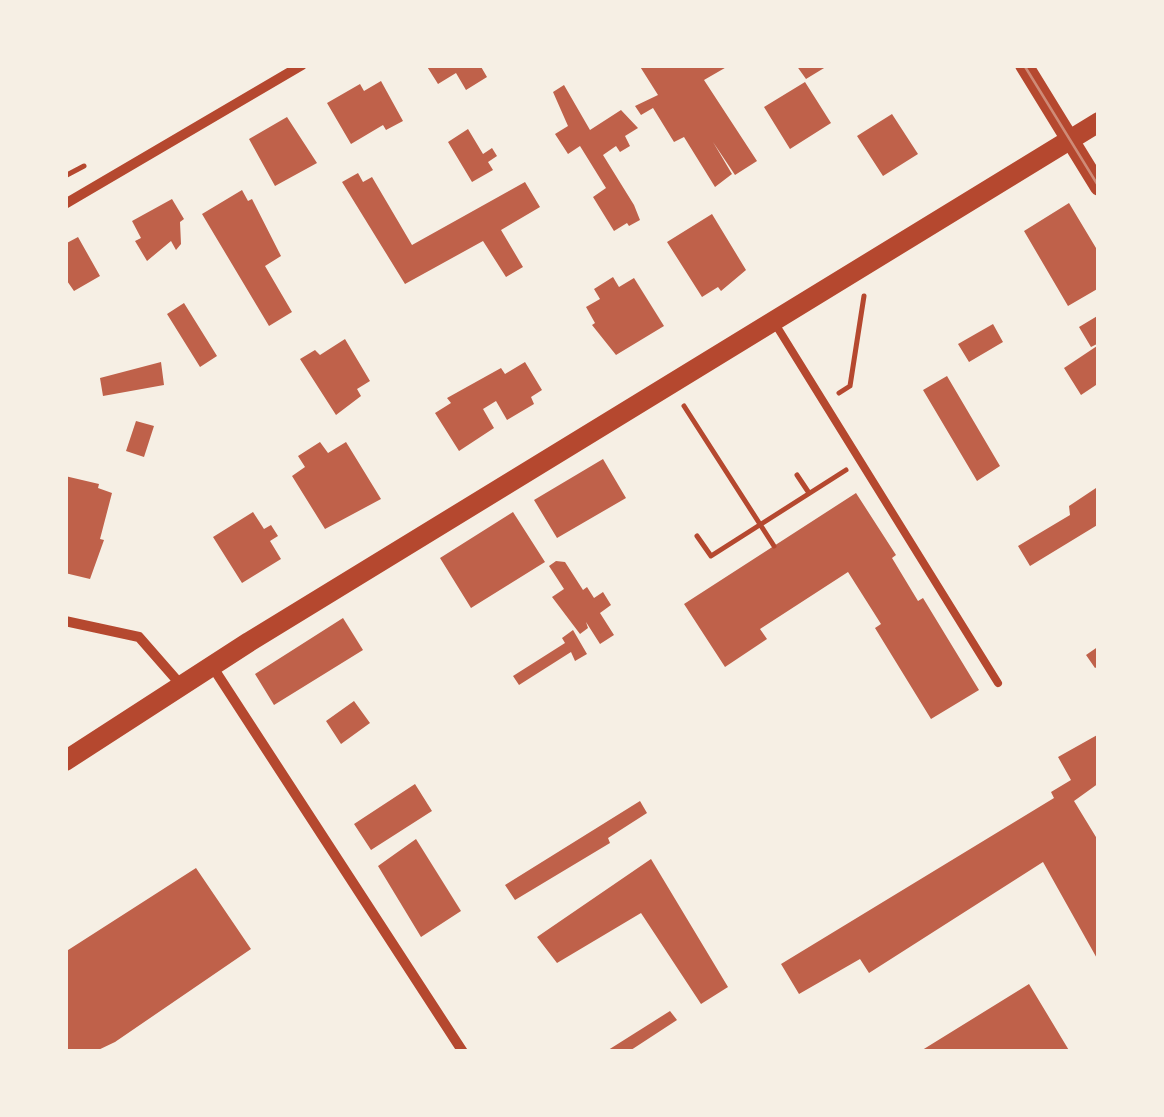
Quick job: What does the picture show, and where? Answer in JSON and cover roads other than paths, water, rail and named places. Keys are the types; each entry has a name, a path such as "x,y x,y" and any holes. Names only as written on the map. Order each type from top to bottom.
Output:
{"main road":[{"path":"65,761 772,319 1099,122"}],"street":[{"path":"65,204 302,65"},
{"path":"1024,65 1099,187"},
{"path":"65,621 139,637 181,685"},
{"path":"212,666 463,1052"}],"lane":[{"path":"772,319 998,683"}],"tram line":[{"path":"1024,65 1099,187"}]}
